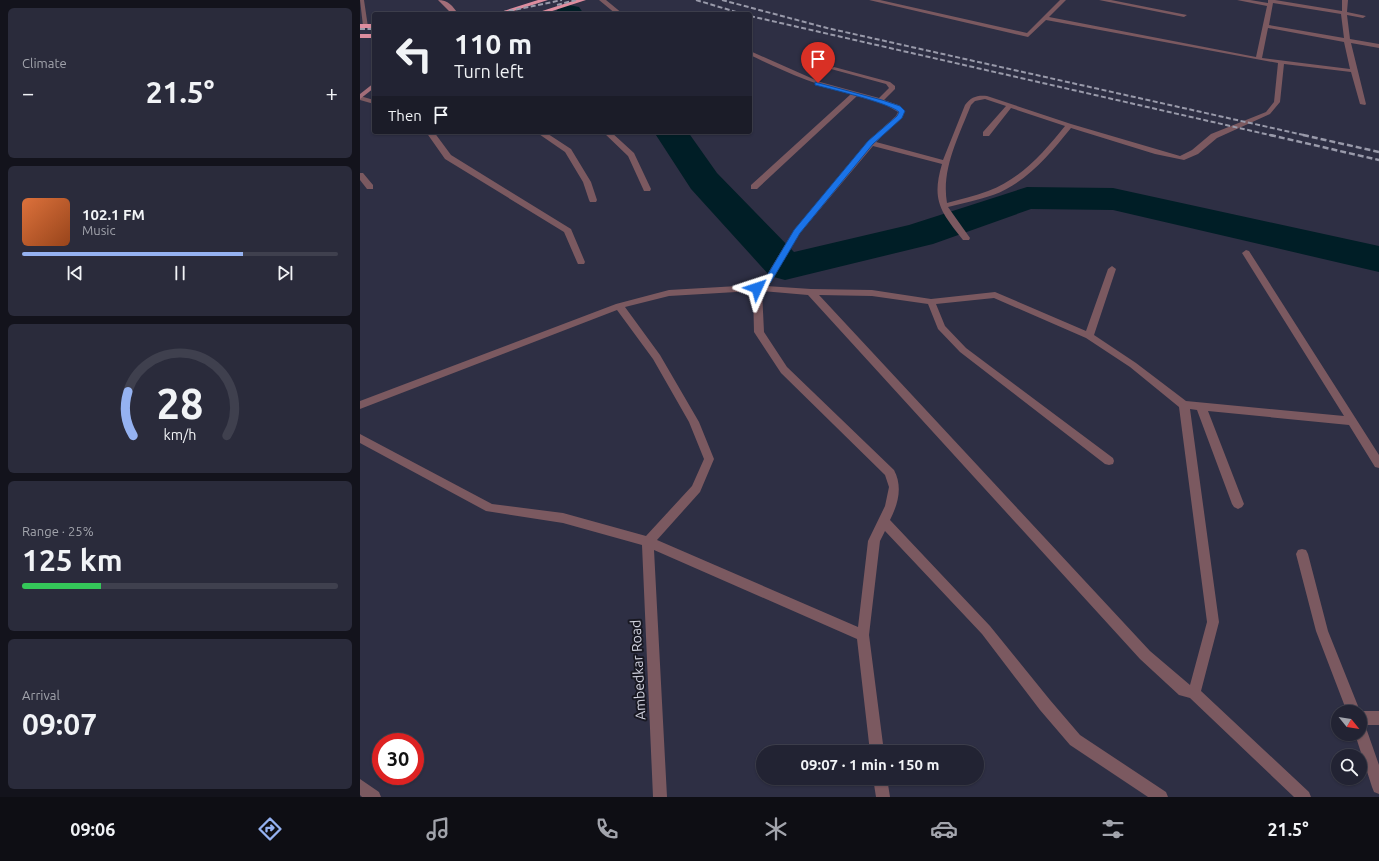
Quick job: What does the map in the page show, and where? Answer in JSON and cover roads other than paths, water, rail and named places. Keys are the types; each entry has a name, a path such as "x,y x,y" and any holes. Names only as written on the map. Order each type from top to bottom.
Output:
{"highway":[{"path":"504,12 545,0"},
{"path":"543,12 583,0"},
{"path":"360,36 372,36"}],"street":[{"path":"362,0 363,26"},
{"path":"441,0 454,12"},
{"path":"602,0 617,12"},
{"path":"872,0 1028,35 1062,0"},
{"path":"1102,0 1184,16"},
{"path":"1240,0 1270,2 1363,16"},
{"path":"1345,0 1344,13 1346,40 1363,104"},
{"path":"1259,59 1270,2"},
{"path":"1044,18 1259,59 1355,71"},
{"path":"1265,26 1379,46"},
{"path":"752,54 818,83 879,101 902,111 899,116 871,143 797,232 768,280 757,288"},
{"path":"966,238 944,206 941,193 946,163 968,105 973,99 985,97 1069,125 1181,158 1194,152 1214,136 1268,114 1277,102 1281,62"},
{"path":"834,69 888,83 892,86 892,89 879,101"},
{"path":"372,87 360,97 372,101"},
{"path":"754,187 856,94"},
{"path":"986,134 1010,105"},
{"path":"944,206 992,192 1017,179 1044,157 1069,125"},
{"path":"431,134 448,157 568,231 581,262"},
{"path":"543,134 568,151 587,182 593,200"},
{"path":"610,134 631,155 647,189"},
{"path":"871,143 946,163"},
{"path":"360,175 370,187"},
{"path":"1246,253 1379,464"},
{"path":"1089,336 1112,269"},
{"path":"757,288 759,332 784,370 890,473 894,488 891,506 874,541 863,635 876,745"},
{"path":"360,405 619,306 669,293 757,288 811,292 872,293 931,302 994,295 1069,326 1089,336 1133,365 1184,405 1352,421"},
{"path":"811,292 1146,655 1184,690 1194,694 1304,797"},
{"path":"931,302 941,327 963,350 1109,460"},
{"path":"619,306 657,357 694,422 709,459 696,489 648,542"},
{"path":"1184,405 1213,622 1194,694"},
{"path":"1201,407 1238,504"},
{"path":"360,438 490,508 563,518 648,542 863,635"},
{"path":"883,521 986,630 1045,705 1075,740 1161,797"},
{"name":"Ambedkar Road","path":"648,542 660,797"},
{"path":"1302,554 1322,631 1351,705"},
{"path":"1367,718 1379,718"},
{"path":"1364,741 1379,787"},
{"path":"881,785 883,797"},
{"path":"360,786 374,797"}],"waterway":[{"path":"672,134 704,181 785,267 919,235 1027,198 1113,199 1379,259"}],"railway":[{"path":"504,12 562,0"},
{"path":"557,5 576,0"},
{"path":"696,0 736,12"},
{"path":"722,0 827,28 1308,136"},
{"path":"752,16 1274,136"},
{"path":"360,29 372,29"},
{"path":"1270,135 1379,160"},
{"path":"1303,135 1379,152"}]}
